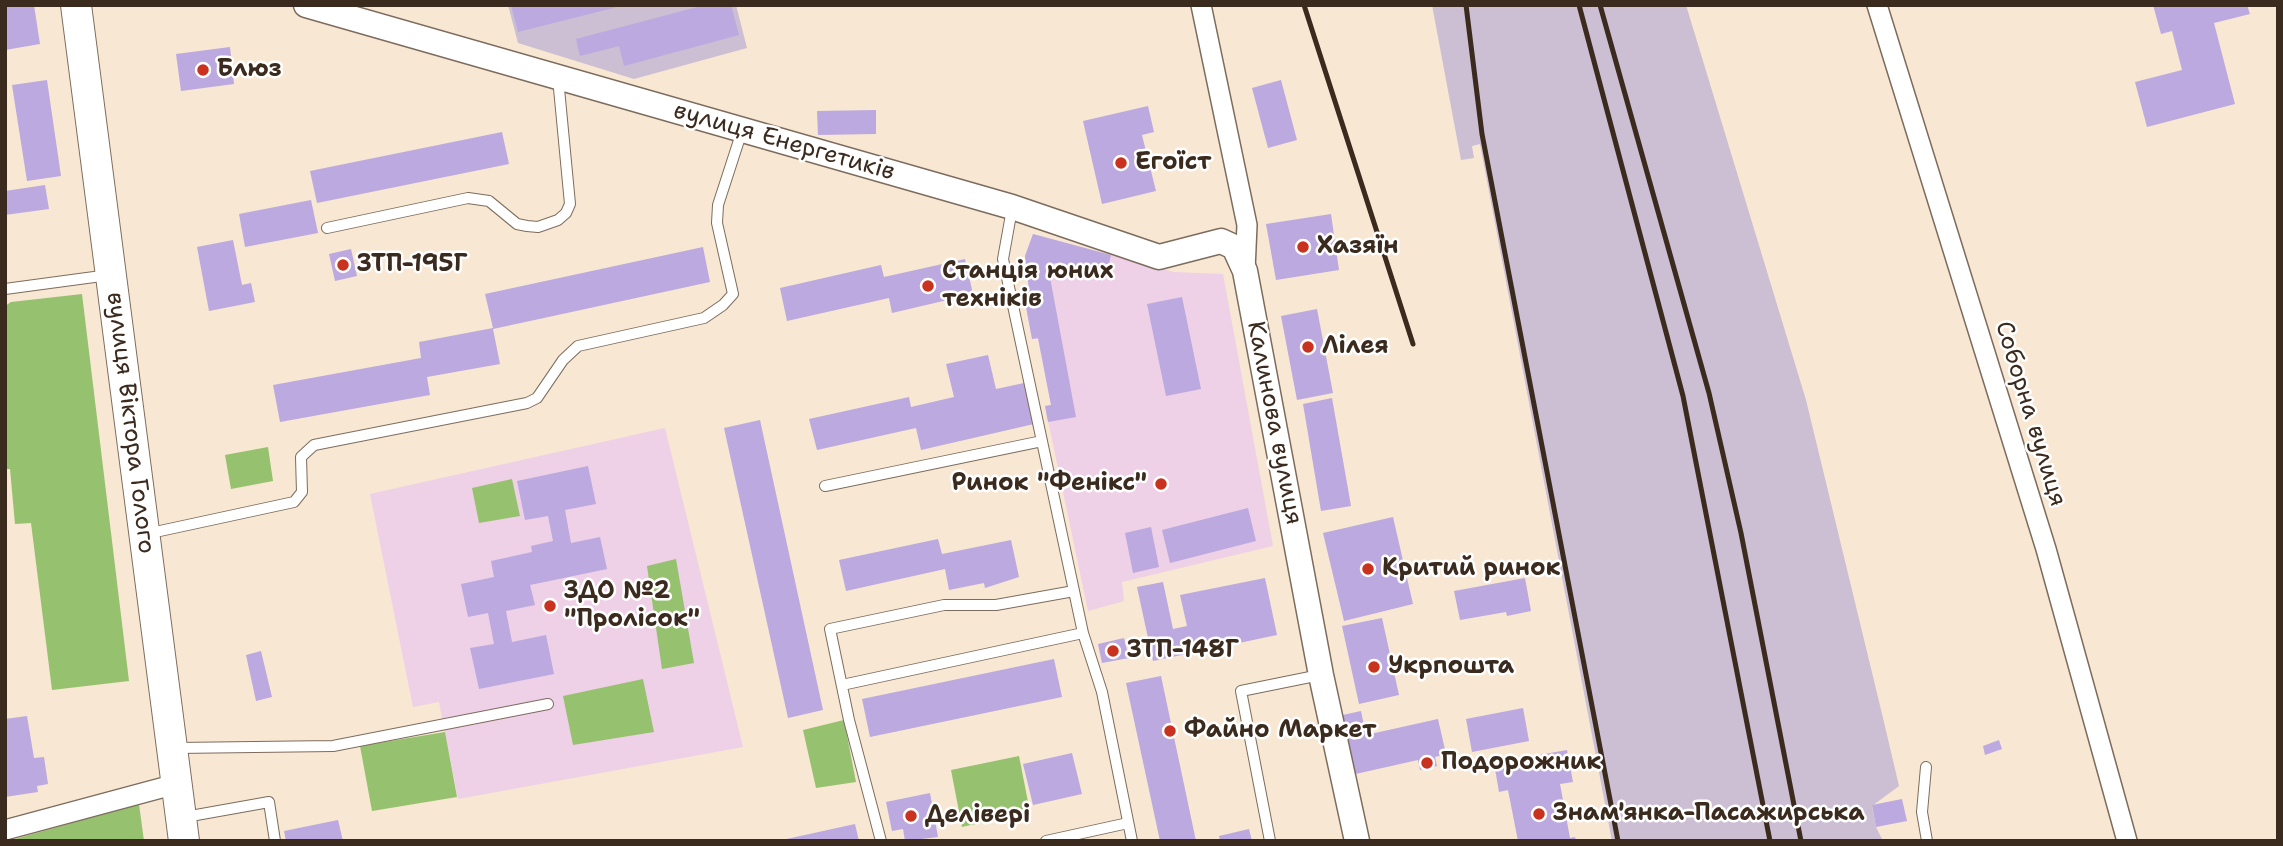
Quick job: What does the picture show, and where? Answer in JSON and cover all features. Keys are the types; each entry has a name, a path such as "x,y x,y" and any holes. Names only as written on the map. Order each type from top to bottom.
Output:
{"main road":[{"name":"вулиця Віктора Голого","path":"76,5 182,829"}],"street":[{"name":"вулиця Енергетиків","path":"306,5 1012,207 1159,257 1221,241 1234,247 1245,271"},
{"name":"Калинова вулиця","path":"1201,5 1247,225 1245,271 1321,675 1357,841"},
{"name":"Соборна вулиця","path":"1877,5 2046,549 2127,841"},
{"path":"5,830 176,784"}],"lane":[{"path":"327,228 468,198 489,201 517,224 538,227 558,220 566,213 570,204 558,78"},
{"path":"144,534 294,502 302,492 300,457 314,444 527,403 537,398 563,360 578,346 704,318 733,294 717,223 718,205 742,130"},
{"path":"1012,207 1003,259 1083,633 1102,692 1132,841"},
{"path":"5,289 112,275"},
{"path":"825,486 1042,441"},
{"path":"881,841 830,629 944,605 996,605 1074,591"},
{"path":"842,685 1083,633"},
{"path":"1270,841 1241,691 1321,675"},
{"path":"172,748 334,746 548,704"},
{"path":"1926,767 1922,812 1927,841"},
{"path":"182,829 269,802 275,841"},
{"path":"1046,841 1128,823"}],"shaded area":[{"path":"508,5 736,5 747,48 634,79 518,43"},
{"path":"1432,5 1686,5 1806,400 1883,718 1899,786 1872,806 1876,827 1883,841 1612,841 1480,144 1472,146 1474,158 1461,160"},
{"name":"Ринок \"Фенікс\"","path":"1033,234 1174,272 1223,274 1273,546 1122,582 1124,601 1088,611 1045,406 1051,405 1038,339 1032,339 1023,291 1029,289 1025,256"},
{"name":"ЗДО №2 \"Пролісок\"","path":"665,428 743,747 458,799 439,702 413,707 370,494"}],"green space":[{"path":"82,294 129,681 52,690 31,523 15,524 10,469 5,469 5,306 11,302"},
{"path":"268,447 273,481 231,489 225,455"},
{"path":"512,479 520,516 479,523 472,488"},
{"path":"676,559 694,663 662,669 647,566"},
{"path":"643,679 654,732 573,745 563,696"},
{"path":"844,720 856,782 816,788 803,730"},
{"path":"445,732 457,797 372,811 360,746"},
{"path":"1019,756 1030,812 962,827 951,770"},
{"path":"139,804 144,841 8,841"}],"building":[{"path":"5,5 34,5 40,44 5,50"},
{"path":"511,5 621,5 621,6 518,32"},
{"path":"705,5 731,5 739,35 624,66 619,46 580,56 576,39"},
{"path":"2153,5 2247,5 2250,14 2214,23 2235,104 2147,127 2135,82 2182,70 2172,31 2161,34"},
{"path":"230,47 234,84 181,91 176,54"},
{"path":"47,80 61,176 27,181 12,85"},
{"path":"1281,80 1297,140 1268,148 1252,88"},
{"name":"Егоїст","path":"1148,106 1154,132 1142,135 1156,191 1102,204 1083,121"},
{"path":"876,110 876,134 818,135 817,111"},
{"path":"502,132 509,164 317,203 310,171"},
{"path":"45,185 49,209 5,215 5,191"},
{"path":"311,200 318,233 245,247 239,214"},
{"name":"Хазяїн","path":"1331,214 1339,270 1276,280 1266,224"},
{"path":"1033,234 1111,255 1106,276 1054,263 1049,272 1076,417 1048,422 1045,406 1051,405 1038,338 1032,339 1023,291 1029,290 1025,256"},
{"path":"233,240 242,285 251,283 255,302 209,311 197,247"},
{"path":"703,247 710,282 493,329 500,364 427,377 430,395 280,422 273,385 421,358 419,342 493,328 485,294"},
{"name":"ЗТП-195Г","path":"351,249 357,276 335,281 329,254"},
{"path":"965,259 973,294 892,313 889,298 787,321 780,288 881,265 884,277"},
{"path":"1182,297 1201,389 1166,396 1147,304"},
{"path":"1317,309 1333,393 1297,400 1281,316"},
{"path":"988,355 996,389 1024,383 1034,424 921,450 916,428 817,450 809,419 909,397 911,407 954,397 946,364"},
{"path":"1332,398 1351,506 1321,511 1303,404"},
{"path":"760,420 823,710 788,718 724,428"},
{"path":"588,466 596,504 565,510 571,543 600,537 607,569 530,585 535,605 506,611 512,642 546,635 554,674 479,689 470,648 494,644 488,613 468,617 461,584 494,577 491,561 532,552 531,546 553,541 548,516 525,520 517,481"},
{"path":"1248,508 1256,541 1170,563 1162,530"},
{"name":"Критий ринок","path":"1393,517 1413,604 1344,621 1323,533"},
{"path":"1151,527 1159,567 1133,573 1125,533"},
{"path":"938,539 942,554 1011,540 1019,577 985,588 984,583 949,590 945,569 846,591 839,560"},
{"path":"1265,578 1277,635 1153,661 1137,587 1163,582 1173,629 1187,626 1180,595"},
{"path":"1525,578 1531,611 1507,616 1506,612 1460,620 1454,591"},
{"path":"1382,618 1399,695 1359,704 1342,626"},
{"name":"ЗТП-148Г","path":"1124,638 1129,658 1102,663 1098,644"},
{"path":"261,651 272,697 256,701 246,655"},
{"path":"1054,659 1062,697 870,737 862,699"},
{"path":"1161,676 1196,841 1160,841 1126,683"},
{"path":"1523,708 1529,741 1472,752 1466,719"},
{"path":"1361,711 1366,735 1438,719 1446,754 1435,757 1437,766 1420,770 1418,760 1351,775 1338,716"},
{"path":"27,716 34,758 44,757 48,784 37,786 38,792 5,797 5,719"},
{"path":"1999,740 2002,749 1985,755 1983,746"},
{"name":"Знам'янка-Пасажирська","path":"1567,750 1573,782 1560,784 1570,838 1575,837 1576,841 1518,841 1508,790 1499,792 1494,763"},
{"path":"1072,753 1082,794 1033,805 1023,764"},
{"name":"Делівері","path":"930,793 938,837 905,841 903,829 892,831 886,802"},
{"path":"1902,799 1907,821 1876,827 1872,805"},
{"path":"338,820 343,841 286,841 284,831"},
{"path":"855,824 859,841 782,841 782,840"},
{"path":"1249,829 1252,841 1220,841 1219,836"}],"railway":[{"path":"1304,5 1413,344"},
{"path":"1466,5 1482,134 1618,841"},
{"path":"1579,5 1683,396 1770,841"},
{"path":"1600,5 1709,393 1741,533 1801,841"}],"place":[{"name":"Блюз","path":"203,70"},
{"name":"Егоїст","path":"1121,163"},
{"name":"Хазяїн","path":"1303,247"},
{"name":"ЗТП-195Г","path":"343,265"},
{"name":"Станція юних техніків","path":"928,286"},
{"name":"Лілея","path":"1308,347"},
{"name":"Ринок \"Фенікс\"","path":"1161,484"},
{"name":"Критий ринок","path":"1368,569"},
{"name":"ЗДО №2 \"Пролісок\"","path":"550,606"},
{"name":"ЗТП-148Г","path":"1113,651"},
{"name":"Укрпошта","path":"1374,667"},
{"name":"Файно Маркет","path":"1170,731"},
{"name":"Подорожник","path":"1427,763"},
{"name":"Знам'янка-Пасажирська","path":"1539,814"},
{"name":"Делівері","path":"911,816"}]}
